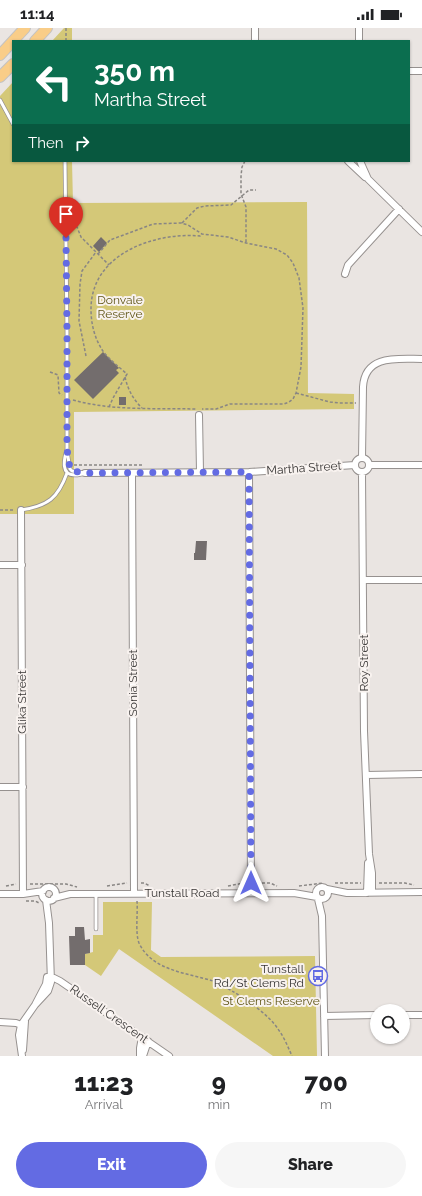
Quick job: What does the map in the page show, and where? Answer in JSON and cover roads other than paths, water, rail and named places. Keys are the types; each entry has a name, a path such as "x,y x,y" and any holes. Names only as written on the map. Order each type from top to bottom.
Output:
{"main road":[{"path":"14,40 25,28"},
{"path":"36,40 47,28"},
{"path":"0,55 12,42"},
{"path":"0,77 12,65"}],"street":[{"path":"255,28 255,40"},
{"path":"359,28 359,40"},
{"path":"410,71 422,71"},
{"path":"349,162 422,232"},
{"path":"360,162 368,179"},
{"path":"345,274 348,265 399,209"},
{"path":"362,458 364,379 367,372 373,365 386,360 422,359"},
{"path":"199,415 200,472"},
{"path":"362,458 367,459 370,465 368,470 362,473 357,470 355,465 357,460 362,458"},
{"path":"370,465 422,464"},
{"name":"Martha Street","path":"86,473 249,472 355,465"},
{"name":"Sonia Street","path":"132,472 134,893"},
{"path":"249,472 251,893"},
{"name":"Roy Street","path":"362,473 364,731 369,892"},
{"name":"Glika Street","path":"21,510 23,894"},
{"path":"0,565 22,565"},
{"path":"363,580 422,580"},
{"path":"366,775 422,774"},
{"path":"0,787 23,787"},
{"path":"325,1056 322,916 316,893 317,889 321,887 347,893"},
{"path":"22,1056 19,1035 22,1025 25,1018 48,991 50,965 49,923 44,896 48,888 54,890 56,894 53,899 49,923"},
{"name":"Tunstall Road","path":"54,890 70,894 96,894 294,893 317,889"},
{"path":"322,916 328,893 327,889"},
{"path":"318,898 323,900 347,893 422,892"},
{"name":"Tunstall Road","path":"294,893 318,898"},
{"path":"0,894 44,896 48,901 53,899"},
{"name":"Tunstall Road","path":"53,899 70,894"},
{"name":"Russell Crescent","path":"49,977 60,981 169,1056"},
{"path":"324,1016 370,1015"},
{"path":"410,1015 422,1015"},
{"path":"0,1022 22,1025"},
{"path":"141,1056 140,1048 142,1037"},
{"path":"141,1056 148,1041"}],"lane":[{"path":"0,100 12,122"},
{"path":"21,510 39,506 53,498 60,490 67,473 65,470 67,449 65,162"},
{"name":"Martha Street","path":"67,449 69,467 72,470 86,473"},
{"name":"Martha Street","path":"67,473 72,475 81,475 86,473"},
{"path":"96,894 96,929"}],"place":[{"name":"Tunstall Rd/St Clems Rd","path":"318,976"}],"park label":[{"name":"Donvale Reserve","path":"120,307"},
{"name":"St Clems Reserve","path":"271,1001"}]}
